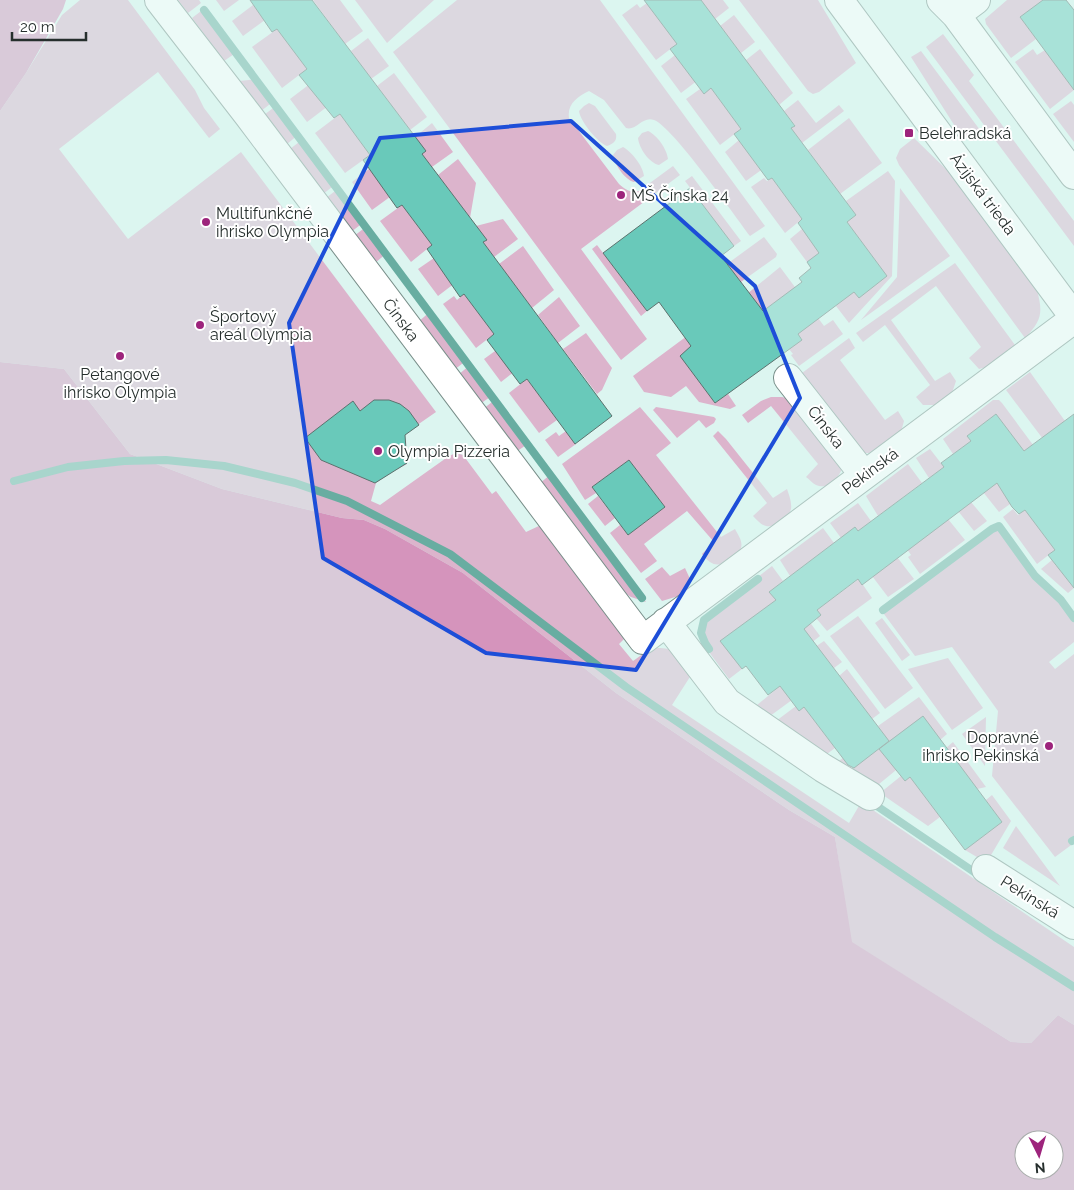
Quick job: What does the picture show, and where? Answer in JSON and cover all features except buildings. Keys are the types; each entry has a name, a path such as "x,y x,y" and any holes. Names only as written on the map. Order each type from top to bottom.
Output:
{"street":[{"name":"Čínska","path":"159,0 248,115 643,640"},
{"name":"Ázijská trieda","path":"838,0 1074,318"},
{"path":"958,5 1074,175"},
{"name":"Pekinská","path":"643,640 1074,318"},
{"name":"Čínska","path":"788,378 864,475"},
{"path":"666,622 727,702 824,768 870,796"},
{"name":"Pekinská","path":"986,869 1074,925"}],"highlighted area":[{"path":"571,121 755,286 800,398 636,670 486,653 323,558 289,323 380,138"}],"shaded area":[{"path":"0,0 66,0 63,9 26,73 0,111"},
{"path":"80,0 128,0 195,90 204,108 220,129 209,138 158,72 59,149 128,239 241,152 436,412 400,437 406,446 407,464 376,483 371,501 380,505 449,456 456,453 463,455 492,494 496,491 526,532 541,525 626,637 619,644 633,661 648,651 663,648 681,655 691,664 695,669 672,705 849,823 863,799 867,806 1074,947 1074,1025 1058,1015 1031,1043 1011,1042 851,942 835,837 789,810 616,693 463,573 385,529 364,520 342,518 222,489 130,454 64,369 0,362 0,111 62,15"},
{"path":"178,0 199,0 201,3 188,13"},
{"path":"216,0 239,0 224,11"},
{"path":"313,0 340,0 363,31 345,44"},
{"path":"355,0 434,0 387,43"},
{"path":"457,0 600,0 765,226 750,236 688,154 663,126 650,119 633,127 626,128 604,100 589,91 577,98 571,105 569,118 624,188 636,192 639,191 673,166 680,175 581,249 647,339 621,360 393,52"},
{"path":"701,0 723,0 729,8 715,19"},
{"path":"739,0 818,0 856,63 819,92 813,94 808,91"},
{"path":"1007,0 1043,0 1020,17 1036,39 1011,58 986,24 985,19"},
{"path":"647,3 677,44 656,60 622,15 637,4 640,8"},
{"path":"253,5 269,17 243,36 232,21"},
{"path":"205,8 237,52 224,61 192,18"},
{"path":"734,15 755,42 741,53 720,26"},
{"path":"277,29 307,69 282,88 252,47"},
{"path":"943,34 974,75 969,81 1074,221 1074,246 926,47"},
{"path":"368,38 389,66 371,79 351,51"},
{"path":"760,49 793,93 779,105 746,60"},
{"path":"1033,49 1037,55 1045,50 1074,90 1050,109 1015,62"},
{"path":"921,51 980,130 963,139 911,57"},
{"path":"675,55 702,77 681,93 661,66"},
{"path":"394,73 427,117 410,130 377,86"},
{"path":"258,79 274,101 261,111 239,81"},
{"path":"315,80 332,103 307,122 290,99"},
{"path":"711,88 741,129 720,145 686,99 700,89"},
{"path":"798,100 816,123 839,105 844,111 802,143 791,128 795,125 784,111"},
{"path":"1071,101 1074,105 1074,142 1053,114"},
{"path":"589,103 595,106 616,134 612,144 607,146 599,141 580,115 579,111"},
{"path":"277,105 299,134 286,145 264,115"},
{"path":"340,114 370,155 345,173 315,133"},
{"path":"849,118 882,163 840,194 808,150"},
{"path":"432,123 453,152 432,167 422,154 425,151 415,137"},
{"path":"648,131 658,139 667,155 668,159 659,165 648,158 639,142 638,138 642,133"},
{"path":"914,138 950,173 1037,290 1040,316 1035,326 1025,338 899,165 896,158 900,149"},
{"path":"303,139 336,184 323,194 290,149"},
{"path":"739,140 764,168 746,181 725,152"},
{"path":"623,147 630,152 642,168 644,176 634,182 624,175 614,159 613,155"},
{"path":"458,159 476,183 470,218 438,175"},
{"path":"369,169 394,194 372,210 352,182"},
{"path":"888,171 895,181 892,276 849,323 836,306 847,297 846,294 852,289 859,298 887,276 847,222 856,215 846,201"},
{"path":"692,176 741,241 734,246 685,181"},
{"path":"764,178 767,181 772,178 802,219 785,233 751,187"},
{"path":"339,188 364,222 351,232 326,198"},
{"path":"900,188 950,256 861,320 897,277"},
{"path":"402,205 432,245 411,262 380,221"},
{"path":"503,219 518,239 494,257 483,242 486,240 476,226"},
{"path":"367,226 387,253 375,263 354,236"},
{"path":"802,229 825,249 807,262 790,239"},
{"path":"764,237 777,254 776,257 741,282 727,264"},
{"path":"597,245 647,311 641,316 592,249"},
{"path":"523,246 554,290 532,308 499,264"},
{"path":"434,258 455,283 438,296 418,269"},
{"path":"955,263 1015,345 987,367 979,369 969,358 981,347 936,286 891,320 935,381 950,372 956,381 952,393 935,405 923,405 916,397 930,385 885,325 863,342 856,333"},
{"path":"780,267 824,326 833,320 843,334 799,366 789,349 802,339 775,302 761,312 747,294"},
{"path":"464,294 494,334 476,348 443,304 454,296 457,300"},
{"path":"559,297 580,326 558,343 538,315"},
{"path":"431,311 467,360 454,370 418,322"},
{"path":"586,333 612,368 602,390 597,394 563,349"},
{"path":"687,336 701,355 688,366 715,403 728,394 736,406 730,409 699,402 686,386 671,397 644,392 633,376"},
{"path":"849,338 855,348 840,360 885,420 898,411 904,421 901,432 869,453 864,453 805,380 802,373"},
{"path":"502,346 519,368 501,382 484,359"},
{"path":"0,362 64,369 130,454 222,489 342,518 364,520 385,529 463,573 616,693 789,810 835,837 852,942 1011,1042 1031,1043 1058,1015 1074,1025 1074,1190 0,1190"},
{"path":"470,365 493,395 480,404 458,375"},
{"path":"1030,372 1065,421 1053,430 1074,480 1006,390"},
{"path":"527,379 557,420 539,433 509,393"},
{"path":"771,397 794,400 843,466 833,482 821,486 816,485 806,477 818,464 771,406 748,423 742,415 761,401"},
{"path":"496,399 529,443 516,452 483,409"},
{"path":"993,400 999,400 1002,403 1045,461 1036,468 996,414 967,436 974,445 964,446 953,454 943,439"},
{"path":"640,407 671,443 656,455 721,537 735,529 739,536 740,549 737,554 724,563 713,564 702,554 714,542 687,511 644,544 657,561 641,573 610,533 620,525 628,535 665,507 629,460 592,487 596,493 585,500 562,464"},
{"path":"656,407 714,417 716,419 714,423 706,428 699,420 677,438 653,410"},
{"path":"566,431 576,444 558,457 545,440 556,432 559,436"},
{"path":"718,431 773,498 787,489 791,501 791,509 788,516 781,522 766,526 753,516 767,503 713,436"},
{"path":"930,449 944,467 929,478 916,458"},
{"path":"908,464 922,483 878,516 866,496"},
{"path":"551,474 646,602 631,597 617,588 539,484"},
{"path":"1002,478 1017,499 999,512 983,492"},
{"path":"598,496 615,518 605,526 588,504"},
{"path":"971,502 987,521 974,531 958,511"},
{"path":"858,503 871,521 858,531 855,527 841,538 830,523"},
{"path":"1013,509 1018,515 1025,510 1055,550 1037,564 1003,517"},
{"path":"948,519 965,540 920,574 908,557 911,555 907,549"},
{"path":"999,524 1003,526 1036,573 1057,592 1074,614 1074,642 1049,662 1055,669 1074,654 1074,843 1055,857 992,776 998,711 952,647 915,656 881,610 991,527"},
{"path":"823,528 834,543 790,576 780,560"},
{"path":"897,557 914,579 888,597 869,572"},
{"path":"1052,560 1056,566 1064,561 1074,575 1074,588 1068,593 1041,569"},
{"path":"772,566 783,581 769,592 776,600 721,641 742,669 729,679 703,644 699,632 702,620"},
{"path":"662,567 670,576 685,568 691,581 685,594 662,601 645,579"},
{"path":"859,579 872,598 827,631 816,618 821,615 817,610"},
{"path":"858,616 913,688 885,709 830,636"},
{"path":"806,617 820,636 811,643 788,631"},
{"path":"882,618 910,655 902,661 875,623"},
{"path":"824,641 842,662 834,668 815,647"},
{"path":"948,658 983,708 952,730 908,669"},
{"path":"847,669 880,713 872,719 839,676"},
{"path":"785,682 796,697 766,719 751,710"},
{"path":"919,697 947,734 940,740 889,742 878,726"},
{"path":"796,706 799,711 804,707 835,748 823,757 772,724"},
{"path":"986,717 985,766 962,734"},
{"path":"953,742 986,787 977,789 946,748"},
{"path":"885,744 901,766 873,789 834,764 843,758 852,769"},
{"path":"901,776 905,781 910,777 940,817 928,826 880,793"},
{"path":"992,795 1011,821 987,862 965,850 1002,822 986,800"},
{"path":"1016,826 1060,886 1003,848"}],"waterway":[{"path":"204,10 642,598"},
{"path":"14,481 68,467 124,461 166,460 224,466 295,483 347,501 450,554 626,687 995,937 1074,987"},
{"path":"883,610 992,529 999,526 1035,576 1061,600 1074,618"},
{"path":"709,649 701,633 704,620 758,579"},
{"path":"871,802 980,876"}],"place":[{"name":"Belehradská","path":"909,133"},
{"name":"MŠ Čínska 24","path":"621,195"},
{"name":"Multifunkčné ihrisko Olympia","path":"206,222"},
{"name":"Športový areál Olympia","path":"200,325"},
{"name":"Petangové ihrisko Olympia","path":"120,356"},
{"name":"Olympia Pizzeria","path":"378,451"},
{"name":"Dopravné ihrisko Pekinská","path":"1049,746"}]}
